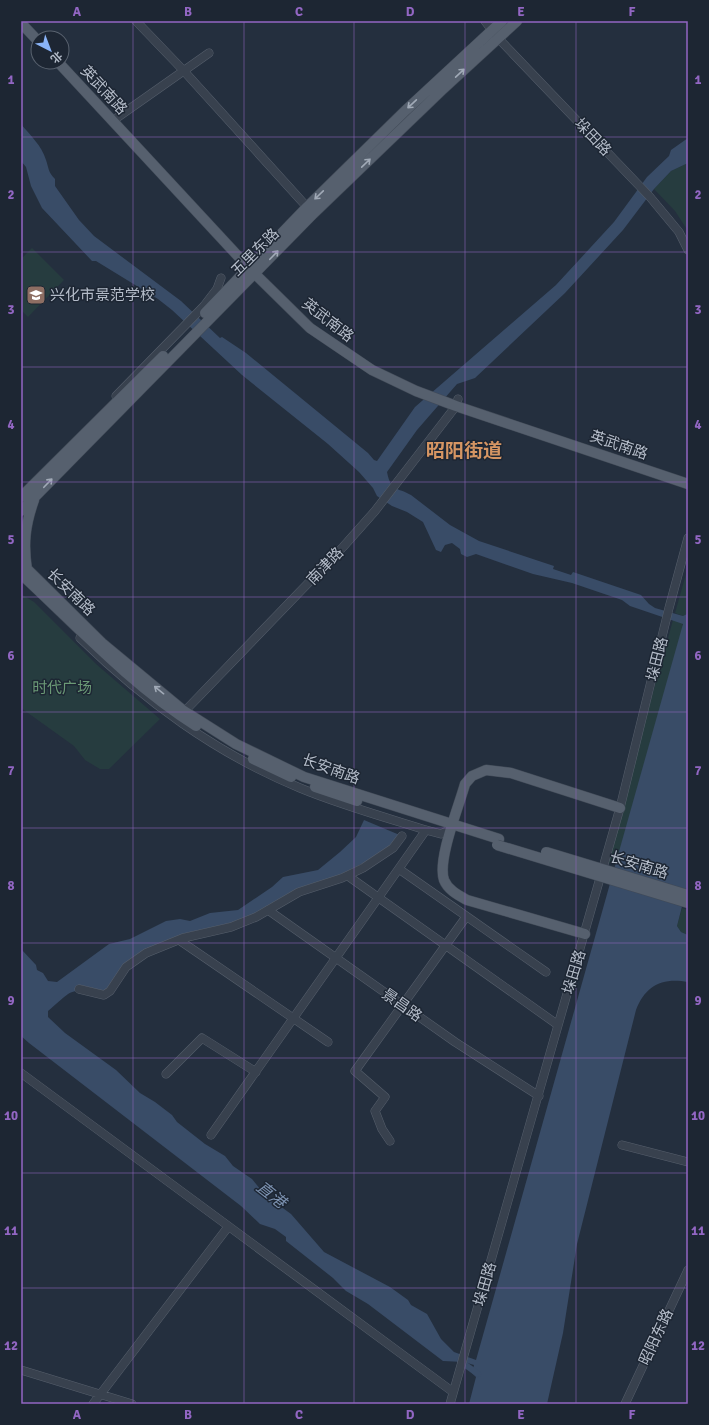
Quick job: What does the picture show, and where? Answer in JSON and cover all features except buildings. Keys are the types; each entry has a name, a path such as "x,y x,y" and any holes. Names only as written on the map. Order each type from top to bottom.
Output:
{"main road":[{"path":"28,21 36,30"},
{"name":"五里东路","path":"21,494 211,308 319,209 495,34 502,21"},
{"name":"五里东路","path":"254,269 307,207 495,34 517,21"},
{"path":"21,23 30,33"},
{"name":"英武南路","path":"70,66 118,117 254,269"},
{"name":"英武南路","path":"66,70 310,328 372,370 452,401 665,473"},
{"name":"五里东路","path":"21,511 187,332"},
{"path":"665,473 688,478"},
{"path":"665,473 688,484"},
{"path":"23,573 25,536 28,517 36,496"},
{"name":"长安南路","path":"23,573 181,716 236,744 304,777 452,827 688,903"},
{"path":"585,934 467,900 453,892 444,880 443,872 444,856 452,827 465,784 472,776 486,770 511,773 620,808"},
{"name":"长安南路","path":"498,842 688,895"}],"street":[{"path":"136,21 183,70 307,207"},
{"name":"垛田路","path":"485,21 495,34 650,197 679,232 688,250"},
{"path":"118,117 209,53"},
{"path":"211,308 221,278"},
{"name":"南津路","path":"181,716 338,552 375,511 401,478 452,401"},
{"name":"垛田路","path":"450,1404 468,1346 620,808 666,619 688,538"},
{"path":"32,592 124,678 181,716 230,754 300,788 335,801 441,834 452,827"},
{"path":"211,1135 337,959 426,830"},
{"path":"79,989 104,995 110,991 126,967 146,953 179,940 231,927 256,917 299,892 348,876 393,848 402,836"},
{"path":"399,868 466,917 546,972"},
{"path":"348,876 558,1026"},
{"name":"景昌路","path":"268,910 403,1005 539,1096"},
{"path":"390,1141 382,1129 375,1111 385,1097 355,1071 466,917"},
{"path":"179,940 328,1042"},
{"path":"166,1074 202,1038 256,1072"},
{"path":"21,1073 453,1392"},
{"path":"622,1145 688,1162"},
{"path":"96,1400 228,1227"},
{"name":"昭阳东路","path":"625,1404 688,1270"},
{"path":"21,1370 96,1400 132,1404"},
{"path":"21,1375 96,1400 113,1404"}],"green space":[{"path":"688,163 688,231 675,211 654,189 671,171"},
{"path":"32,248 64,280 28,317 21,310 21,259"},
{"path":"688,567 688,611 687,614 683,616 675,613"},
{"name":"时代广场","path":"21,594 34,602 96,664 160,719 109,769 100,769 85,760 74,746 21,708"},
{"path":"673,620 682,623 683,627 616,865 606,862"},
{"path":"682,908 688,910 688,935 681,932 677,926"}],"water":[{"path":"21,124 42,150 50,172 55,179 55,186 79,220 94,236 181,301 220,338 222,337 246,353 377,461 415,407 556,285 614,222 647,177 669,156 671,150 688,138 688,163 671,171 654,189 623,230 565,293 475,378 457,384 417,430 387,472 390,483 395,488 411,495 450,525 479,541 554,566 553,569 571,575 573,572 641,595 655,608 683,616 687,614 688,611 688,883 677,926 681,932 688,935 688,982 670,981 662,982 656,985 644,995 636,1010 577,1244 563,1333 547,1404 469,1404 476,1377 472,1373 474,1365 464,1362 443,1361 368,1304 346,1291 333,1278 286,1241 286,1237 275,1229 260,1224 241,1206 29,1043 21,1036 21,949 36,965 37,970 43,973 48,981 57,982 109,944 130,939 166,921 180,919 190,921 210,913 238,910 272,887 283,877 318,870 356,837 364,820 402,836 393,848 256,917 183,938 126,967 104,995 84,991 68,994 48,1011 48,1017 65,1033 116,1070 140,1093 172,1115 177,1122 205,1144 225,1156 233,1166 252,1179 265,1195 291,1214 324,1252 390,1287 408,1300 411,1305 427,1314 441,1339 454,1352 476,1360 683,624 630,606 622,600 572,583 533,574 476,554 467,557 461,554 460,549 452,543 445,545 441,552 436,550 423,522 407,512 392,506 377,496 373,488 359,472 328,444 242,375 172,310 158,299 96,261 92,261 42,208 31,186 26,167 21,161"}],"waterway":[{"name":"直港","path":"460,1361 478,1374"}],"place":[{"name":"兴化市景范学校","path":"36,295"}],"district":[{"name":"昭阳街道","path":"464,451"}]}
